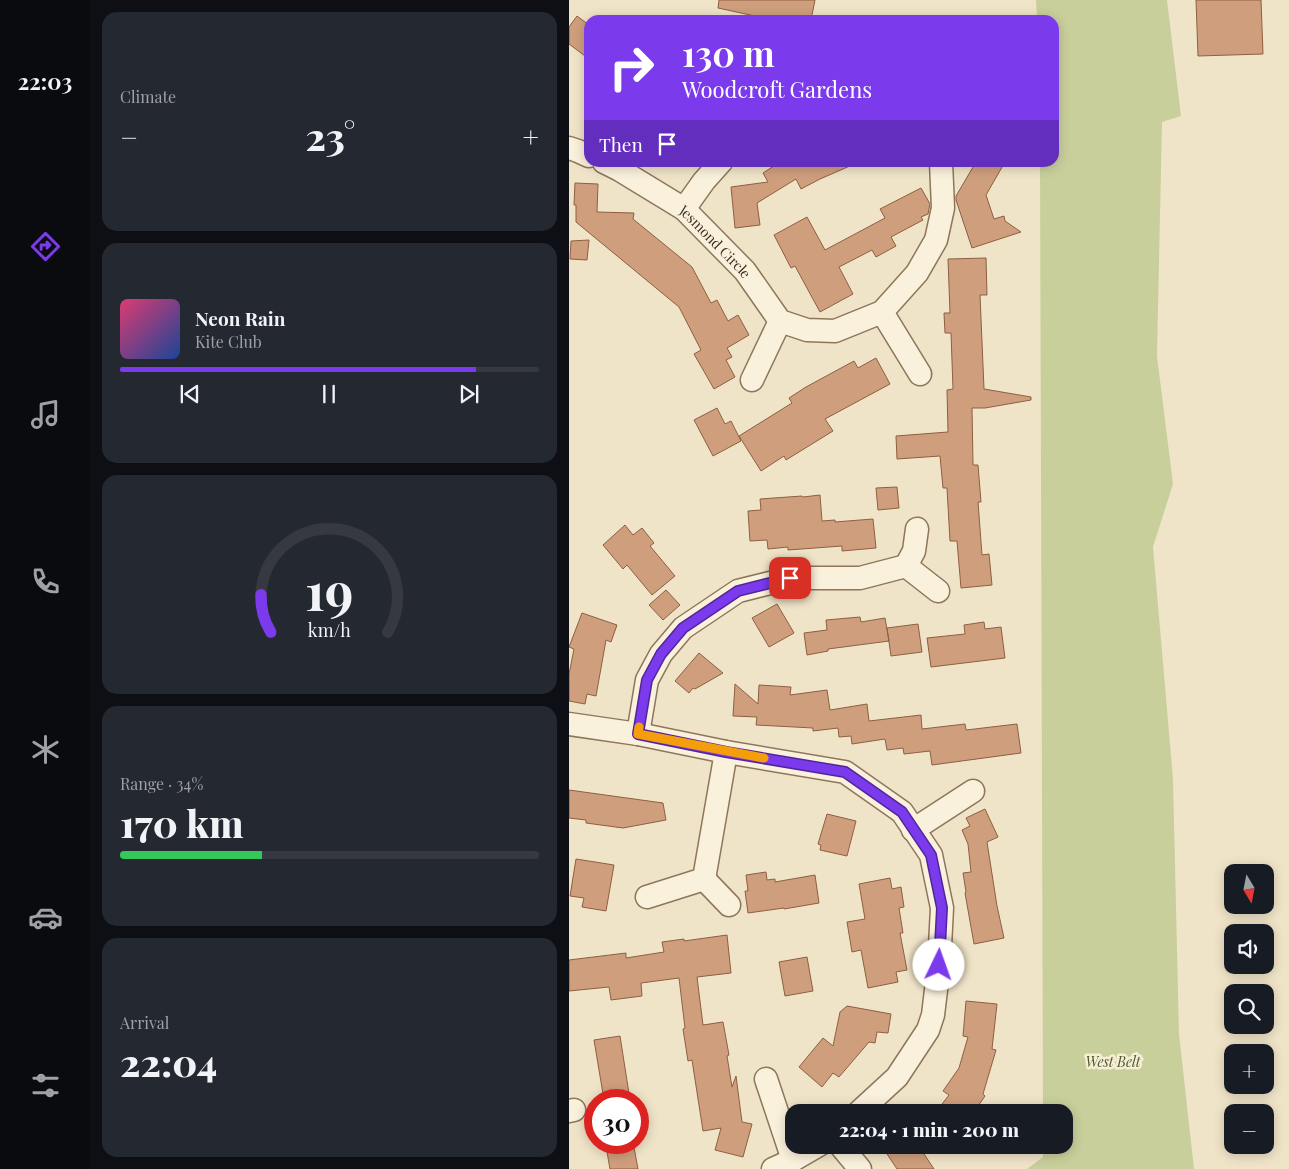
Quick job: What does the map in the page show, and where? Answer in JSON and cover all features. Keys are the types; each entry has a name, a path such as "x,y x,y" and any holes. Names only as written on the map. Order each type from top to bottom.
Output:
{"street":[{"path":"569,148 584,154"},
{"path":"614,167 684,209"},
{"name":"Jesmond Circle","path":"717,167 684,209 745,271 781,321"},
{"path":"752,380 781,321 807,330 835,331 882,312 917,273 936,240 943,208 941,167"},
{"path":"882,312 920,374"},
{"path":"638,734 647,680 661,654 683,628 738,591 790,578 860,578 906,566 914,551 917,528"},
{"path":"906,566 938,591"},
{"path":"569,724 638,734 726,752 845,772 902,812 931,855 942,908 939,965 933,1015 928,1030 897,1077 868,1104"},
{"path":"704,879 726,752"},
{"path":"913,830 973,791"},
{"path":"647,897 704,879"},
{"path":"704,879 729,905"},
{"path":"766,1079 783,1165 803,1154"},
{"path":"848,1154 860,1169"}],"green space":[{"name":"West Belt","path":"1036,0 1167,0 1181,116 1162,122 1157,356 1173,484 1153,547 1173,779 1179,1034 1194,1169 1027,1169 1043,1157 1043,1154 1073,1154 1073,1104 1043,1104 1040,167 1059,167 1059,15 1037,15"}],"building":[{"path":"719,0 815,0 812,15 750,15 718,8"},
{"path":"1196,0 1261,0 1263,54 1198,56"},
{"path":"577,16 584,21 584,55 569,44 569,27"},
{"path":"772,167 848,167 801,189 796,179 757,203 760,225 735,228 731,187 768,182 763,173"},
{"path":"973,167 1002,167 986,195 994,219 1004,216 1005,221 1021,232 972,248 956,196"},
{"path":"575,183 598,184 597,212 634,213 633,219 692,267 711,303 717,300 728,321 738,315 749,335 727,348 732,357 726,360 735,377 714,389 694,354 701,350 679,307 576,222 576,205 574,205"},
{"path":"921,188 930,204 928,214 921,217 923,220 891,237 896,246 876,257 872,250 839,267 853,294 820,312 795,266 791,268 774,235 807,217 825,250 885,218 880,209"},
{"path":"589,240 587,260 570,259 571,241"},
{"path":"986,258 987,295 980,295 984,389 1031,397 1031,400 985,408 972,408 973,465 978,465 981,502 978,502 982,555 989,554 992,585 961,588 957,541 950,541 947,488 943,488 940,456 897,459 896,436 948,432 947,390 953,389 951,333 945,333 944,313 950,313 948,259"},
{"path":"876,358 890,384 825,419 833,431 786,460 784,456 761,471 739,436 792,403 789,398 806,387 854,361 858,368"},
{"path":"717,408 725,424 731,421 741,441 713,456 694,420"},
{"path":"897,487 899,508 878,510 876,488"},
{"path":"820,495 822,521 835,520 835,522 873,519 876,548 842,551 842,546 788,550 788,547 768,549 767,540 750,541 748,511 761,510 760,499"},
{"path":"625,525 633,535 642,528 654,543 650,546 675,576 652,595 627,565 623,569 603,545"},
{"path":"666,590 680,605 663,620 649,605"},
{"path":"777,604 794,633 769,647 752,618"},
{"path":"582,613 617,625 611,642 606,640 596,696 587,694 585,704 569,701 569,674 574,649 569,647"},
{"path":"860,617 861,622 885,618 889,641 828,649 828,651 807,655 804,633 827,630 826,620"},
{"path":"984,622 985,629 1001,627 1005,658 931,667 927,638 965,634 964,625"},
{"path":"918,624 922,652 891,656 887,628"},
{"path":"699,653 723,673 695,689 693,688 689,693 675,681"},
{"path":"735,684 758,704 759,685 791,687 790,695 827,690 830,710 867,704 869,721 921,715 922,729 965,724 966,730 1017,724 1021,753 932,765 930,751 904,754 903,748 887,750 885,739 852,744 851,736 839,737 838,728 813,731 813,728 756,725 757,717 733,716"},
{"path":"569,790 663,803 666,820 623,828 586,823 586,820 569,818"},
{"path":"985,809 998,837 987,842 1004,938 974,944 963,873 971,872 968,844 962,830 970,826 966,818"},
{"path":"827,814 856,821 847,856 820,850 821,845 818,844"},
{"path":"576,859 614,865 606,911 582,907 584,898 570,896"},
{"path":"766,872 767,880 775,879 775,882 815,875 819,903 748,913 745,891 748,891 746,875"},
{"path":"890,878 892,889 901,887 904,907 899,908 903,933 900,933 907,970 896,972 898,982 868,988 861,950 852,952 847,922 865,919 859,884"},
{"path":"727,935 731,973 697,977 703,1025 723,1022 732,1087 736,1076 742,1122 752,1124 743,1157 715,1150 721,1128 703,1131 692,1060 688,1061 683,1029 685,1028 679,978 641,983 642,996 611,1000 609,987 569,991 569,960 626,953 626,958 664,952 662,942"},
{"path":"807,957 813,991 785,996 779,962"},
{"path":"966,1001 997,1004 992,1049 996,1050 983,1094 985,1096 980,1104 942,1104 949,1095 943,1091 959,1068 968,1037 963,1036"},
{"path":"847,1006 891,1014 888,1033 877,1032 875,1043 869,1042 839,1077 833,1073 822,1087 799,1067 823,1038 833,1046 840,1012"},
{"path":"620,1036 628,1089 602,1089 594,1040"},
{"path":"607,1154 635,1154 638,1169 610,1169"},
{"path":"887,1154 924,1154 934,1169 897,1169"}],"slow traffic":[{"path":"639,727 638,734 764,758"}],"route":[{"path":"790,578 738,591 683,628 661,654 647,680 638,734 726,752 845,772 902,812 931,855 942,908 939,965"}]}
